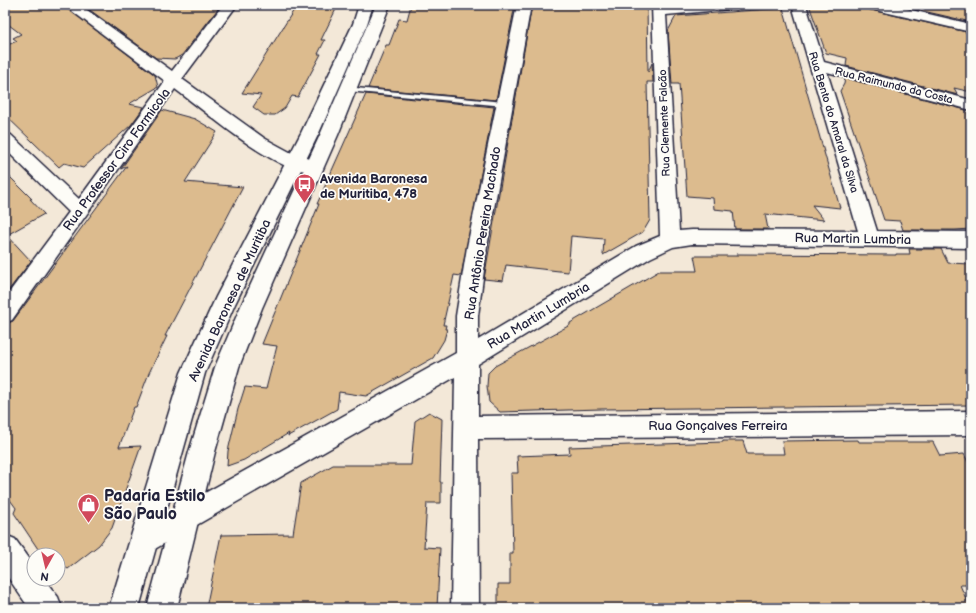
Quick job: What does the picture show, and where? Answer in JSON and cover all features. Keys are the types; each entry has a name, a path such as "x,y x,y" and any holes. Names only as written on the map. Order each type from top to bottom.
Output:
{"main road":[{"name":"Avenida Baronesa de Muritiba","path":"162,608 185,517 227,366 251,308 366,5"},
{"name":"Avenida Baronesa de Muritiba","path":"124,608 193,373 224,304 348,89 383,5"},
{"path":"5,549 47,608"}],"street":[{"path":"71,5 258,142 305,164"},
{"name":"Rua Professor Ciro Formicola","path":"5,314 158,103 172,80 230,5"},
{"name":"Rua Antônio Pereira Machado","path":"465,608 467,316 477,247 524,5"},
{"path":"660,8 730,5"},
{"name":"Rua Bento do Amaral da Silva","path":"799,5 870,239"},
{"path":"872,5 971,28"},
{"name":"Rua Clemente Falcão","path":"660,8 666,208 670,240"},
{"name":"Rua Raimundo da Costa","path":"817,65 971,105"},
{"path":"5,139 79,210"},
{"name":"Rua Martin Lumbria","path":"144,541 466,359 643,252 670,240 692,237 971,240"},
{"name":"Rua Gonçalves Ferreira","path":"466,428 520,426 971,423"}],"lane":[{"path":"348,89 504,104"}],"building":[{"path":"5,5 63,5 155,75 158,87 129,104 144,107 131,125 83,168 64,163 59,167 5,115 5,46 17,41 13,38 21,34 5,22"},
{"path":"83,5 221,5 182,55 175,59 156,58"},
{"path":"297,5 338,5 321,40 325,40 318,54 321,54 298,97 292,96 285,108 275,115 264,115 253,107 261,95 242,93"},
{"path":"411,5 515,5 496,100 368,88 386,45 389,45 399,19 407,20"},
{"path":"532,5 647,5 648,72 652,63 653,82 647,82 650,220 643,232 603,255 604,239 571,236 568,272 506,265 503,281 484,279"},
{"path":"809,5 864,5 867,9 971,33 971,92 954,88 958,95 846,66 847,58 826,53"},
{"path":"897,5 971,5 971,22"},
{"path":"783,8 840,208 812,205 824,220 765,214 768,229 735,229 733,211 714,209 713,198 687,196 679,84 672,84 668,31 676,16"},
{"path":"845,78 966,110 971,120 971,229 903,230 900,221 884,220 840,91 844,84"},
{"path":"366,94 494,107 461,276 454,275 443,325 446,325 445,329 447,329 444,340 433,358 366,396 339,392 337,409 288,436 289,433 244,460 227,466 228,451 245,387 266,389 277,346 262,344 319,204 317,204"},
{"path":"162,110 195,119 217,132 185,182 243,187 165,336 167,336 149,373 136,407 134,407 119,447 141,446 112,528 99,545 68,569 66,568 66,547 37,547 14,513 16,508 5,493 5,324 13,321 127,166 121,169"},
{"path":"5,172 32,199 30,199 44,214 7,235 31,261 5,295"},
{"path":"909,249 941,249 948,263 971,264 971,405 601,409 500,412 489,402 487,386 488,373 495,366 570,325 570,323 659,271 697,271 694,256 737,256 737,254 896,255 910,254"},
{"path":"429,412 442,419 440,482 441,503 427,503 424,547 440,548 437,608 206,608 221,535 293,534 301,483 333,465 411,465 415,421"},
{"path":"858,440 859,442 933,442 940,456 964,454 971,468 971,585 960,585 970,608 498,608 498,584 510,584 510,553 513,553 511,473 518,473 517,456 570,454 569,447 723,441 743,441 747,454 784,454 782,441"}],"place":[{"name":"Avenida Baronesa de Muritiba, 478","path":"304,204"},
{"name":"Padaria Estilo São Paulo","path":"88,524"}]}
